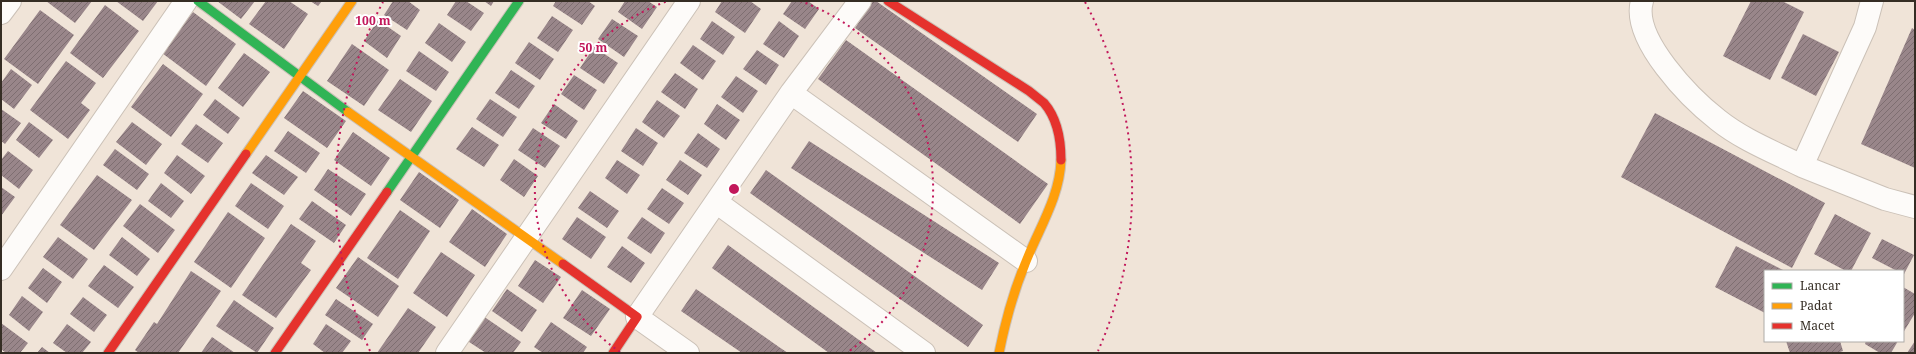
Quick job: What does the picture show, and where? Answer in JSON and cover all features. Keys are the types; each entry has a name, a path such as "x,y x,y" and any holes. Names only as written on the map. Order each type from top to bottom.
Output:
{"street":[{"path":"1,13 10,1"},
{"path":"1,269 186,1"},
{"path":"198,1 298,77 412,156 688,353"},
{"path":"108,353 352,1"},
{"path":"275,353 520,1"},
{"path":"448,353 689,1"},
{"path":"613,353 791,93 860,1"},
{"path":"888,1 1029,91 1045,105 1055,124 1061,146 1061,166 1058,185 1014,291 999,353"},
{"path":"1642,1 1642,22 1652,50 1692,95 1719,121 1758,145 1802,166 1885,198 1915,207"},
{"path":"1802,166 1866,27 1872,1"},
{"path":"791,93 1026,262"},
{"path":"716,202 924,353"}],"building":[{"path":"46,1 92,1 75,23"},
{"path":"116,1 158,1 143,21"},
{"path":"217,1 255,1 241,19"},
{"path":"266,1 289,1 308,14 284,49 249,24"},
{"path":"310,1 322,1 318,6"},
{"path":"393,1 408,1 420,10 407,30 384,15"},
{"path":"456,1 466,1 484,13 471,31 447,15"},
{"path":"484,1 494,1 491,6"},
{"path":"556,1 588,1 595,6 582,25 553,6"},
{"path":"625,1 648,1 657,7 642,29 618,12"},
{"path":"722,1 750,1 761,9 745,33 715,12"},
{"path":"792,1 808,1 819,9 805,29 783,14"},
{"path":"873,1 876,1 1037,114 1018,142 855,28"},
{"path":"1751,1 1782,1 1804,12 1770,80 1723,56"},
{"path":"105,5 139,31 103,78 70,53"},
{"path":"40,10 74,35 38,84 4,59"},
{"path":"193,12 236,44 206,86 162,53"},
{"path":"552,16 573,30 558,52 537,38"},
{"path":"612,19 638,36 624,57 598,39"},
{"path":"378,20 401,36 387,58 364,41"},
{"path":"712,21 735,37 723,55 700,39"},
{"path":"779,21 799,36 784,58 763,44"},
{"path":"439,23 466,42 452,62 425,43"},
{"path":"1912,28 1915,30 1915,168 1861,144"},
{"path":"1803,34 1839,52 1816,96 1781,78"},
{"path":"846,40 1048,184 1020,224 818,79"},
{"path":"529,42 554,59 540,80 515,63"},
{"path":"352,44 389,70 364,106 327,81"},
{"path":"693,45 716,61 703,80 680,63"},
{"path":"594,47 618,63 604,84 580,68"},
{"path":"757,50 779,65 766,85 743,69"},
{"path":"419,51 449,72 436,91 406,71"},
{"path":"244,53 270,72 243,107 218,88"},
{"path":"66,61 96,83 81,103 90,110 68,139 30,110"},
{"path":"163,64 203,94 171,137 131,107"},
{"path":"11,69 32,85 14,109 1,99 1,83"},
{"path":"511,70 535,86 519,109 495,93"},
{"path":"675,73 698,89 685,109 661,92"},
{"path":"574,75 597,90 584,110 561,94"},
{"path":"736,76 758,91 743,113 721,97"},
{"path":"400,79 432,101 411,132 378,110"},
{"path":"303,91 346,121 327,148 284,118"},
{"path":"215,99 240,118 228,134 203,115"},
{"path":"490,99 517,117 503,137 476,119"},
{"path":"657,100 680,116 664,138 642,122"},
{"path":"554,104 578,121 566,139 541,123"},
{"path":"717,104 740,120 726,140 704,124"},
{"path":"1,109 21,123 5,144 1,141"},
{"path":"1655,113 1825,203 1792,268 1621,177"},
{"path":"29,122 53,140 39,158 16,140"},
{"path":"132,122 162,144 146,165 116,142"},
{"path":"196,124 223,143 208,163 181,144"},
{"path":"472,127 499,145 484,167 456,149"},
{"path":"533,128 560,146 545,168 518,150"},
{"path":"636,128 658,143 643,166 621,151"},
{"path":"288,131 320,153 306,173 274,151"},
{"path":"353,132 390,158 371,186 334,160"},
{"path":"698,133 720,149 707,168 684,153"},
{"path":"809,141 999,263 982,290 791,168"},
{"path":"115,149 149,174 137,190 103,165"},
{"path":"8,151 33,170 19,189 1,175 1,160"},
{"path":"177,155 205,176 191,194 164,173"},
{"path":"266,155 298,177 284,195 252,173"},
{"path":"514,159 538,176 524,197 500,180"},
{"path":"617,160 640,175 627,194 605,178"},
{"path":"680,160 702,175 688,195 666,180"},
{"path":"328,169 366,194 351,216 314,190"},
{"path":"766,170 983,325 968,347 750,193"},
{"path":"419,172 459,200 440,228 400,200"},
{"path":"97,175 132,200 94,250 60,225"},
{"path":"161,183 184,201 171,218 148,201"},
{"path":"251,183 284,206 268,229 235,206"},
{"path":"1,187 15,197 1,216"},
{"path":"662,188 684,203 669,224 647,209"},
{"path":"590,191 619,211 607,228 578,208"},
{"path":"312,201 346,225 334,243 299,219"},
{"path":"140,204 175,230 158,253 123,226"},
{"path":"472,209 507,234 485,267 449,242"},
{"path":"400,210 430,231 398,279 367,258"},
{"path":"228,212 265,238 231,288 194,262"},
{"path":"1835,214 1871,233 1852,270 1844,270 1814,254"},
{"path":"577,217 606,237 591,259 562,239"},
{"path":"642,217 665,233 651,254 627,238"},
{"path":"291,224 316,241 301,263 311,270 276,318 242,295"},
{"path":"58,237 88,259 73,279 43,257"},
{"path":"122,237 150,259 137,276 109,255"},
{"path":"1882,239 1914,255 1904,274 1904,270 1895,270 1872,258"},
{"path":"728,245 877,353 829,353 712,268"},
{"path":"622,246 645,263 631,283 607,267"},
{"path":"1736,246 1783,270 1764,270 1764,312 1715,287"},
{"path":"441,252 475,275 447,317 413,293"},
{"path":"358,257 399,286 378,317 336,288"},
{"path":"535,260 561,277 543,303 518,286"},
{"path":"104,265 134,287 118,308 88,286"},
{"path":"43,268 62,282 47,303 28,288"},
{"path":"191,271 221,291 178,353 139,353 135,350 154,322 157,324"},
{"path":"1904,288 1915,294 1915,313 1904,331"},
{"path":"507,289 537,310 522,332 492,311"},
{"path":"696,289 788,353 742,353 681,311"},
{"path":"582,290 610,309 591,336 563,318"},
{"path":"22,296 43,312 29,331 9,315"},
{"path":"83,297 107,315 94,332 70,314"},
{"path":"336,299 373,324 362,340 325,315"},
{"path":"234,300 274,328 257,353 216,326"},
{"path":"408,308 436,327 418,353 377,353"},
{"path":"483,316 521,342 513,353 486,353 466,340"},
{"path":"551,322 587,347 583,353 543,353 534,347"},
{"path":"1,323 28,343 20,353 6,353 1,349"},
{"path":"67,324 91,342 82,353 67,353 53,343"},
{"path":"326,324 351,341 342,353 325,353 313,344"},
{"path":"212,337 235,353 201,353"},
{"path":"1915,341 1915,353 1907,353"},
{"path":"1786,342 1840,342 1843,351 1837,353 1790,353"},
{"path":"1866,342 1897,342 1891,353 1880,353 1865,344"},
{"path":"42,347 50,353 37,353"}],"traffic: fast":[{"path":"198,1 348,112"},
{"path":"387,192 519,1"}],"traffic: slow":[{"path":"246,154 352,1"},
{"path":"348,112 563,264"},
{"path":"999,353 1013,297 1030,251 1053,200 1060,174 1061,160"}],"traffic: jam":[{"path":"888,1 1029,91 1044,103 1055,123 1060,145 1061,160"},
{"path":"108,353 246,154"},
{"path":"275,353 387,192"},
{"path":"563,264 637,317 613,353"}]}
